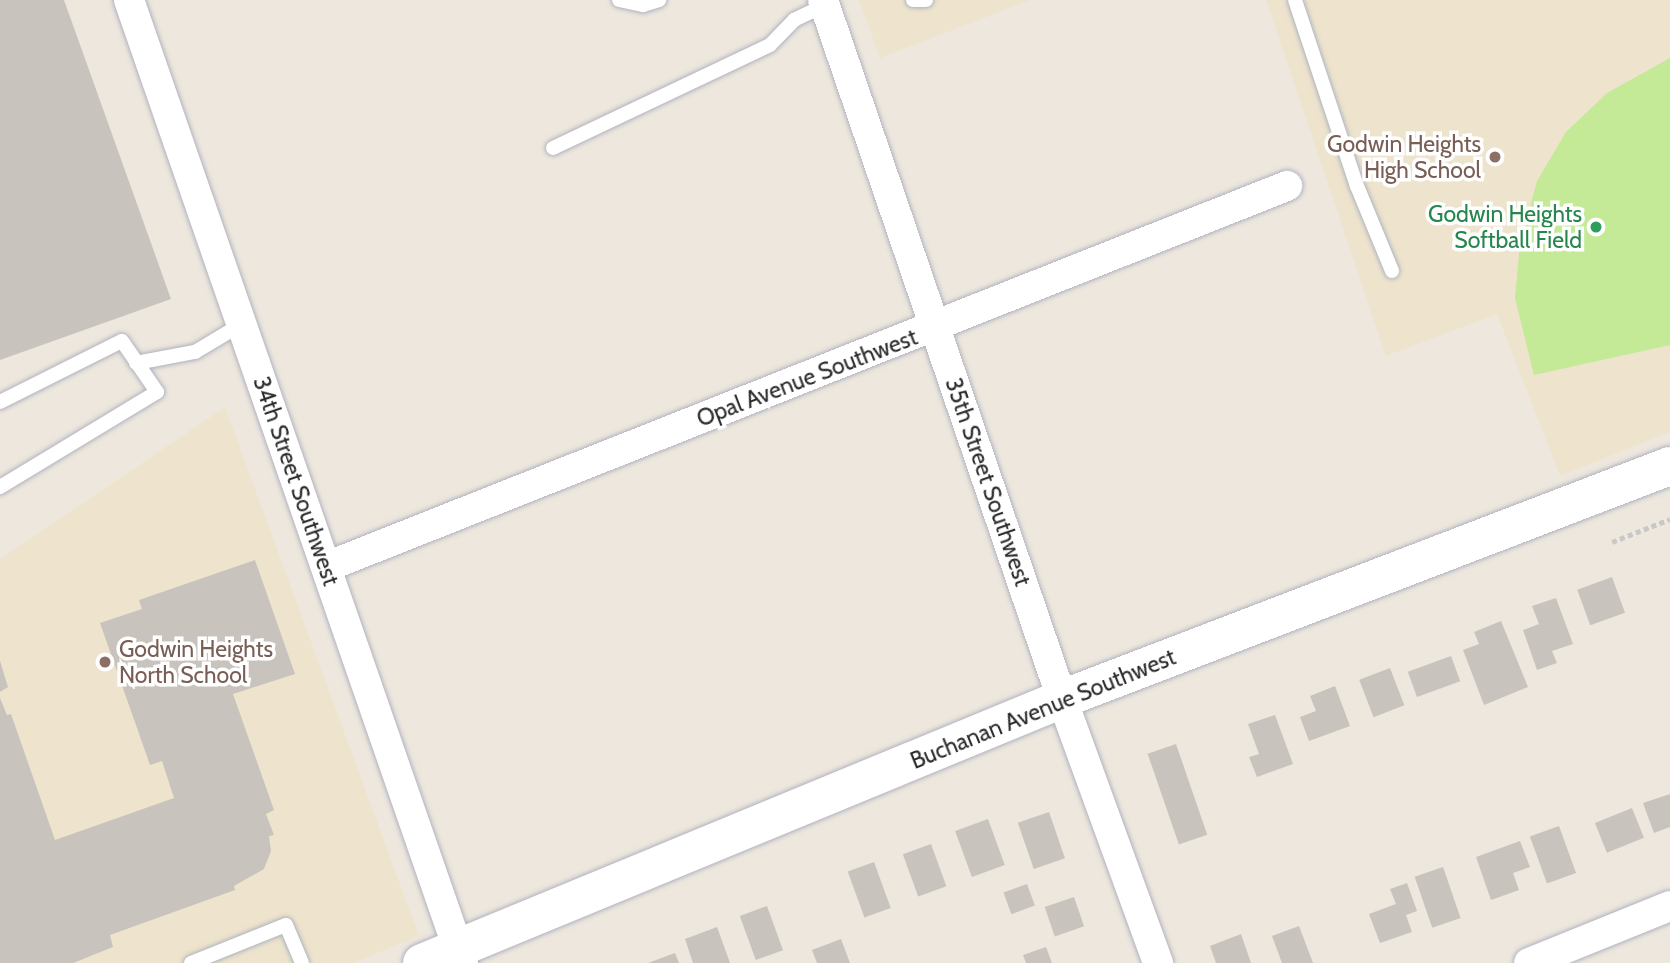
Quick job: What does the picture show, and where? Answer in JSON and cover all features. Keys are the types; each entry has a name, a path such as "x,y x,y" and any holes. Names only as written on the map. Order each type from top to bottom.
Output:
{"street":[{"name":"34th Street Southwest","path":"129,0 460,956"},
{"name":"35th Street Southwest","path":"824,3 1062,699 1158,963"},
{"name":"Opal Avenue Southwest","path":"326,567 1287,186"},
{"name":"Buchanan Avenue Southwest","path":"422,963 460,956 1062,699 1670,466"},
{"path":"1529,963 1670,906"}],"lane":[{"path":"619,0 643,5 659,0"},
{"path":"1295,0 1357,186 1392,271"},
{"path":"553,148 770,45 794,20 824,3"},
{"path":"136,363 195,352 242,324"},
{"path":"0,402 122,341 157,392 0,487"},
{"path":"191,963 286,925 302,963"}],"path":[{"path":"1612,542 1670,519"}],"shaded area":[{"path":"859,0 1030,0 880,58"},
{"name":"Godwin Heights High School","path":"1266,0 1670,0 1670,432 1560,476 1497,314 1386,356"},
{"path":"225,407 419,936 353,963 0,963 0,559"}],"green space":[{"name":"Godwin Heights Softball Field","path":"1670,58 1670,345 1534,375 1515,298 1520,243 1537,181 1566,132 1607,93"}],"building":[{"path":"0,0 64,0 171,299 0,360"},
{"path":"255,560 295,674 233,694 274,810 266,814 274,835 269,836 271,851 264,869 234,886 235,890 110,935 113,947 73,963 0,963 0,698 7,715 11,714 55,840 174,798 162,761 150,765 100,623 142,609 139,600"},
{"path":"1612,577 1625,613 1590,625 1577,590"},
{"path":"1556,598 1573,644 1552,651 1557,663 1537,670 1523,630 1539,624 1532,606"},
{"path":"1501,621 1528,687 1484,705 1463,650 1479,644 1474,632"},
{"path":"1451,656 1460,681 1417,697 1408,672"},
{"path":"0,661 8,687 0,692"},
{"path":"1390,668 1404,705 1374,717 1359,680"},
{"path":"1335,686 1350,726 1309,741 1300,717 1316,711 1310,696"},
{"path":"1275,715 1293,764 1257,777 1249,757 1259,754 1248,724"},
{"path":"1176,744 1207,835 1179,845 1148,754"},
{"path":"1670,794 1670,827 1654,833 1643,803"},
{"path":"1632,808 1644,838 1607,853 1595,823"},
{"path":"1049,812 1065,858 1034,869 1018,823"},
{"path":"988,819 1005,865 972,877 955,831"},
{"path":"1559,826 1576,873 1547,884 1530,837"},
{"path":"1520,841 1530,867 1513,873 1519,890 1491,900 1476,857"},
{"path":"931,844 946,886 918,897 903,854"},
{"path":"874,862 891,908 864,918 848,872"},
{"path":"1443,867 1461,918 1432,928 1415,877"},
{"path":"1407,883 1417,911 1406,915 1412,932 1380,943 1369,914 1396,904 1390,889"},
{"path":"1027,884 1035,906 1011,914 1004,893"},
{"path":"1074,897 1084,926 1055,936 1045,907"},
{"path":"767,906 783,950 756,960 740,916"},
{"path":"1299,926 1313,963 1282,963 1272,936"},
{"path":"717,927 730,963 693,963 685,939"},
{"path":"1241,934 1251,963 1216,963 1210,946"},
{"path":"841,939 850,963 817,963 812,950"},
{"path":"1046,947 1052,963 1026,963 1023,955"},
{"path":"675,953 679,963 648,963"}],"place":[{"name":"Godwin Heights High School","path":"1495,157"},
{"name":"Godwin Heights Softball Field","path":"1596,227"},
{"name":"Godwin Heights North School","path":"105,662"}]}
